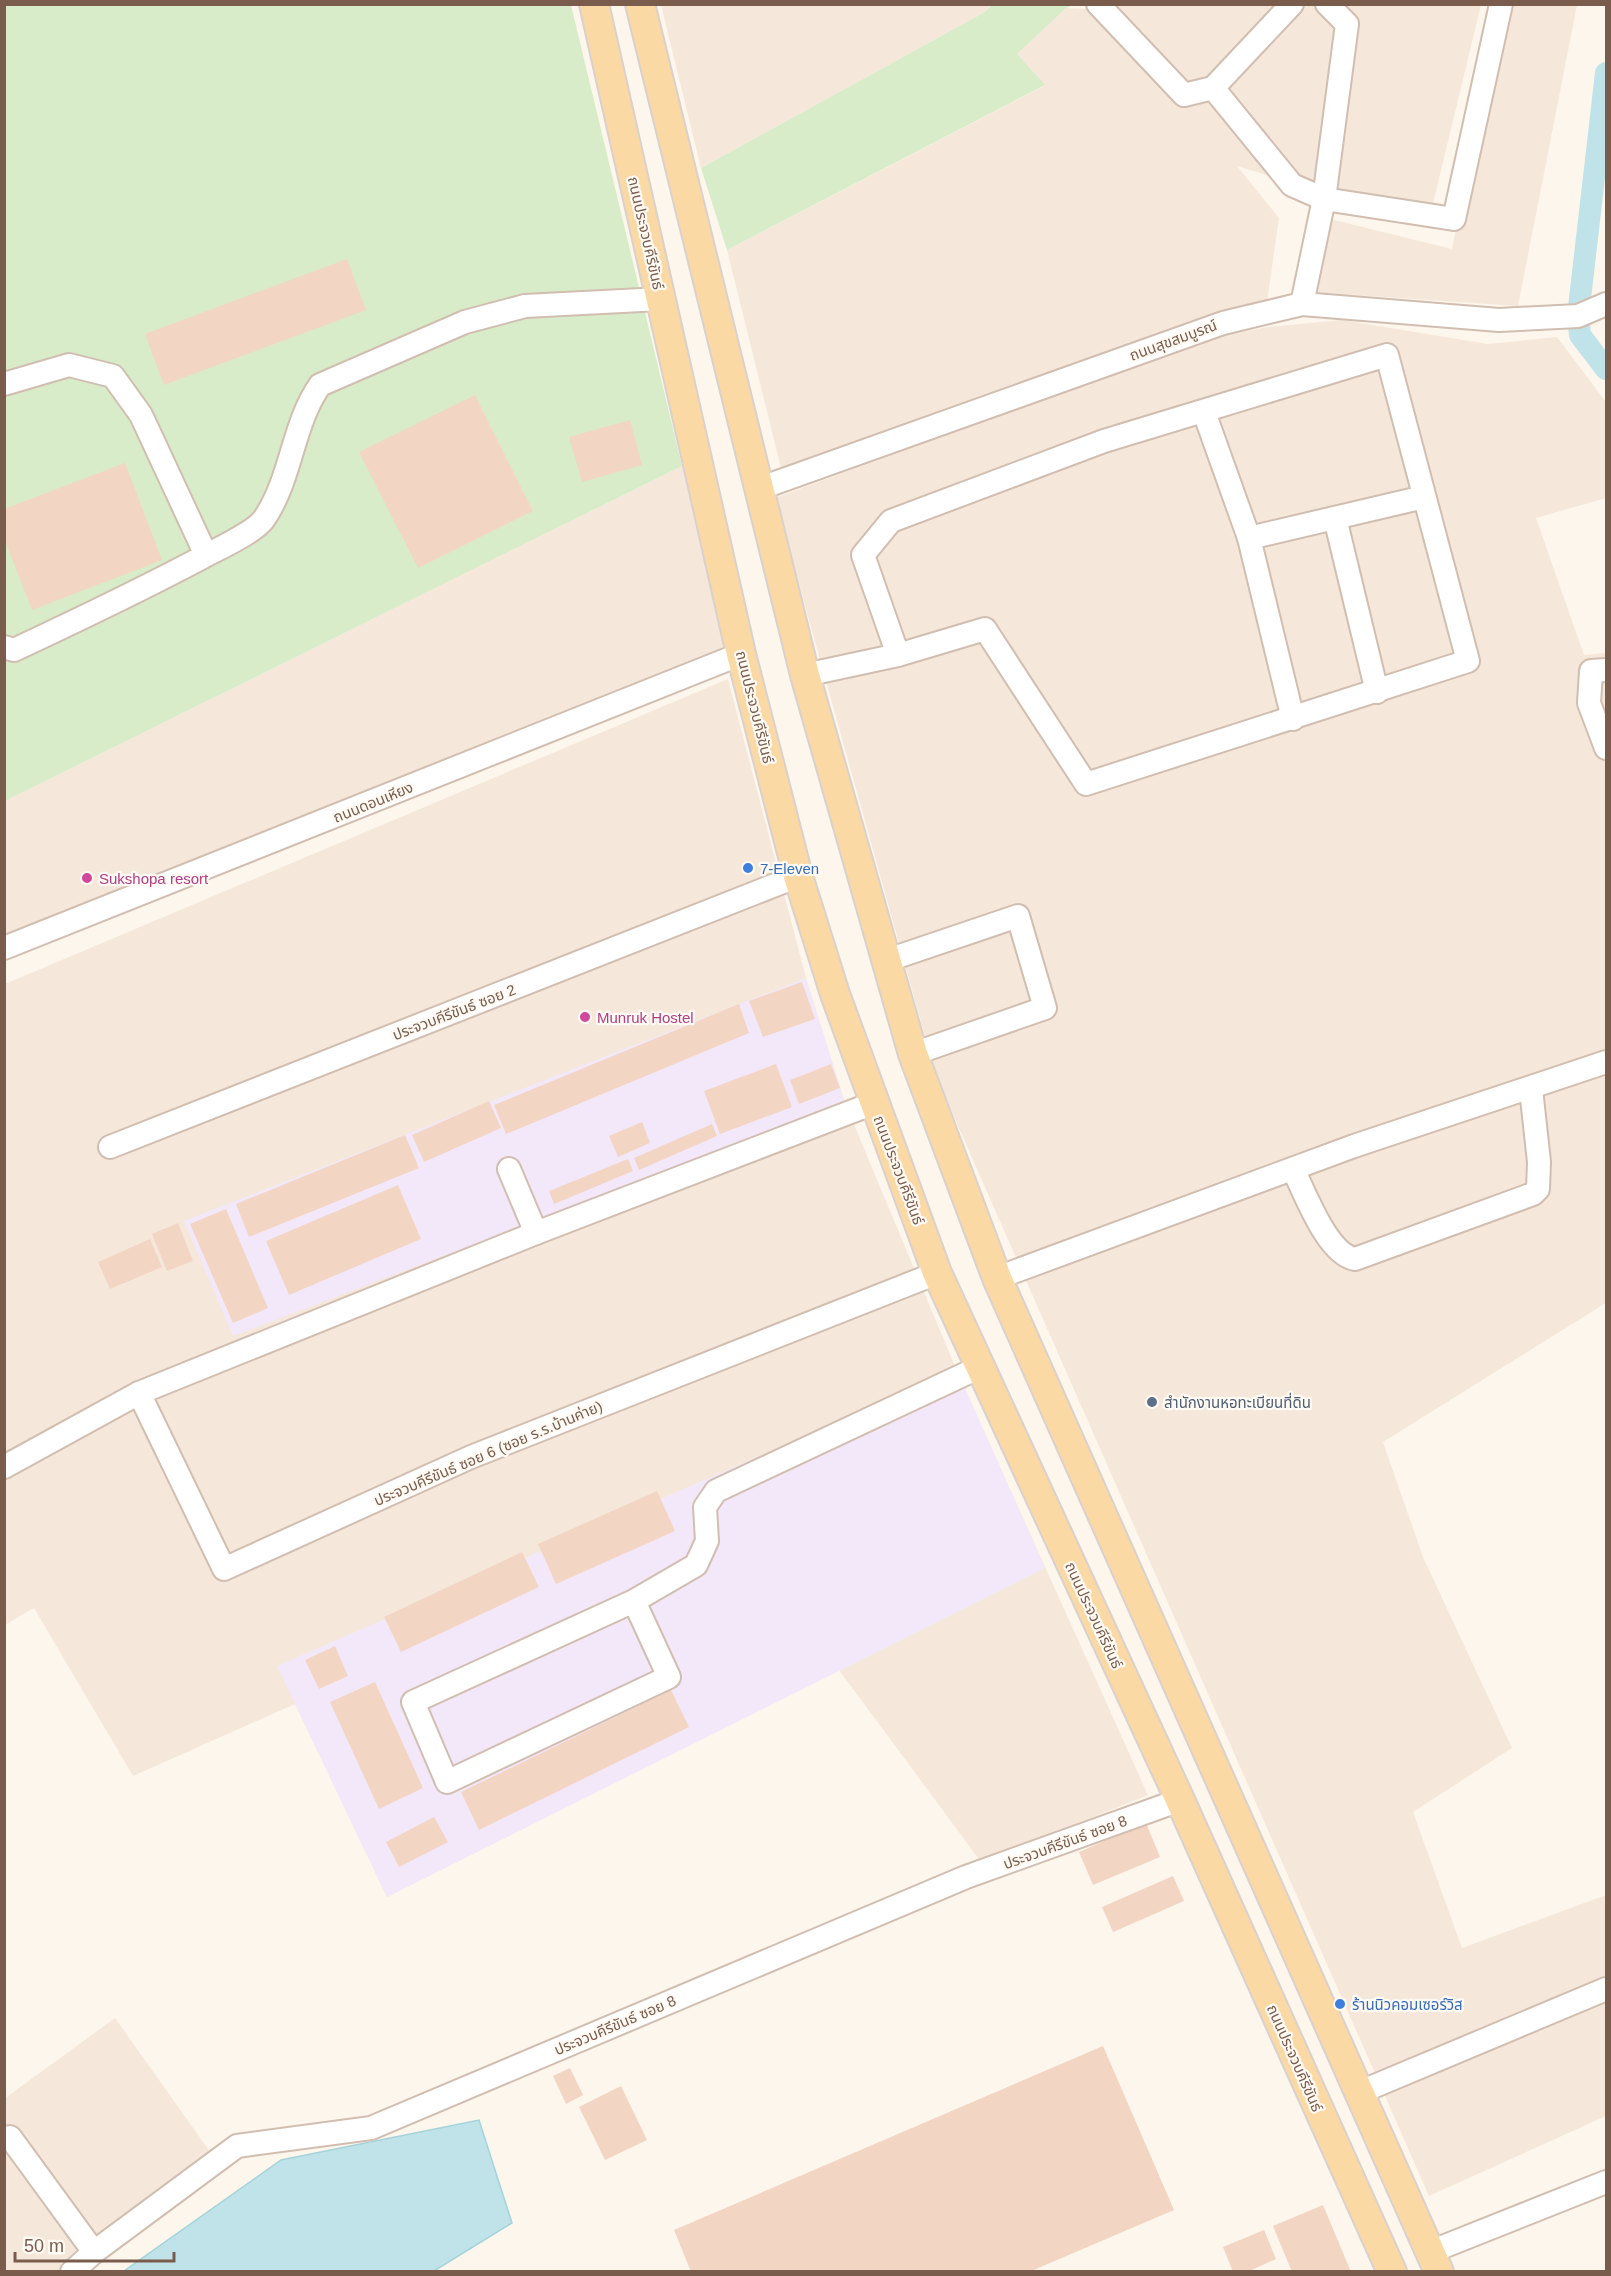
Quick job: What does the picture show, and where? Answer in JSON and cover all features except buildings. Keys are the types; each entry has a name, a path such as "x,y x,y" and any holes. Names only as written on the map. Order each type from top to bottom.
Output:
{"main road":[{"name":"ถนนประจวบคีรีขันธ์","path":"594,4 741,654 798,876 835,994 937,1273 1180,1800 1392,2271"},
{"path":"639,4 805,675 913,1054 997,1278 1434,2261"}],"street":[{"path":"1098,4 1184,95 1213,88 1292,4"},
{"path":"1302,304 1324,199 1347,24 1327,4"},
{"path":"1213,88 1292,185 1324,199 1454,219 1501,4"},
{"path":"8,651 206,555 262,522 279,496 310,400 320,384 465,322 525,306 661,299"},
{"name":"ถนนสุขสมบูรณ์","path":"758,489 1223,322 1302,304 1499,320 1578,316 1606,304"},
{"path":"805,675 898,655 985,629 1086,784 1468,661 1387,355 1104,441 891,521 863,555 898,655"},
{"path":"4,384 69,365 113,376 141,415 206,555"},
{"path":"1204,412 1249,538 1293,718"},
{"path":"1249,538 1424,496"},
{"path":"1335,518 1377,692"},
{"name":"ถนนดอนเหียง","path":"4,948 741,654"},
{"path":"1606,670 1591,671 1589,703 1606,748"},
{"name":"ประจวบคีรีขันธ์ ซอย 2","path":"110,1147 798,876"},
{"path":"885,961 1017,916 1045,1008 913,1054"},
{"path":"997,1278 1293,1169 1606,1062"},
{"path":"1293,1169 1329,1239 1339,1252 1355,1259 1533,1194 1538,1189 1539,1162 1531,1089"},
{"path":"4,1467 139,1393 536,1233 874,1103"},
{"path":"509,1169 536,1233"},
{"name":"ประจวบคีรีขันธ์ ซอย 6 (ซอย ร.ร.บ้านค่าย)","path":"139,1393 225,1569 471,1457 937,1273"},
{"path":"634,1601 669,1677 447,1782 413,1702 634,1601 696,1565 707,1541 705,1507 716,1491 980,1367"},
{"name":"ประจวบคีรีขันธ์ ซอย 8","path":"72,2271 94,2252 237,2146 371,2128 966,1877 1180,1800"},
{"path":"1358,2093 1606,1989"},
{"path":"10,2137 94,2252"},
{"path":"1434,2261 1606,2182"}],"shaded area":[{"path":"1110,4 1481,5 1428,224 1237,166 1279,218 1267,302 1209,318 781,468 727,250 1044,86 1016,54 1066,8 1104,10"},
{"path":"661,5 991,5 983,13 701,168"},
{"path":"1499,5 1577,5 1518,306 1310,292 1314,215 1452,249"},
{"path":"1342,320 1488,344 1557,337 1606,402 1606,498 1536,518 1584,655 1606,653 1606,1303 1383,1442 1423,1557 1512,1748 1413,1812 1462,1948 1606,1895 1606,2116 1429,2196 936,1076 775,498 1210,338 1268,327"},
{"path":"682,466 731,651 5,936 5,801"},
{"path":"728,679 806,978 845,1103 959,1376 1148,1795 981,1862 839,1670 387,1897 295,1704 133,1776 34,1608 5,1625 5,984"},
{"path":"806,978 845,1103 233,1336 184,1221"},
{"path":"957,1370 1045,1568 387,1897 277,1666"},
{"path":"115,2018 213,2156 57,2271 5,2271 4,2099"}],"green space":[{"path":"993,4 1074,5 1066,8 1017,54 1045,85 727,250 701,168 983,13"},
{"path":"5,5 571,5 682,466 5,801"}],"water":[{"path":"479,2120 512,2223 434,2271 124,2271 281,2160"}],"waterway":[{"path":"1606,73 1578,316 1580,335 1606,369"}],"place":[{"name":"7-Eleven","path":"748,868"},
{"name":"Sukshopa resort","path":"87,878"},
{"name":"Munruk Hostel","path":"585,1017"},
{"name":"สำนักงานหอทะเบียนที่ดิน","path":"1152,1402"},
{"name":"ร้านนิวคอมเซอร์วิส","path":"1340,2004"}]}
